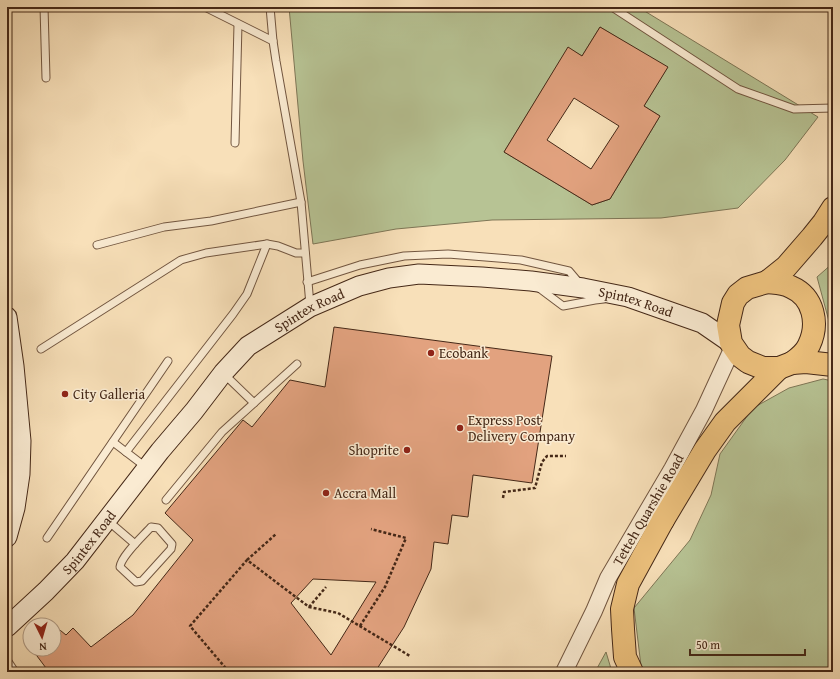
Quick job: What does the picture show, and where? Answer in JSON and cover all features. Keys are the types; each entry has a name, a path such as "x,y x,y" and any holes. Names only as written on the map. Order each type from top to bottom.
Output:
{"highway":[{"path":"833,208 824,222 786,267 767,282 747,288 738,295 733,303 728,325 732,345 740,356 748,362 763,368 806,362 833,365"},
{"path":"632,672 626,657 622,629 622,610 628,584 663,520 705,450 725,422 786,365 802,355 809,346 814,330 814,323 813,312 807,301 800,292 790,286 767,282"}],"main road":[{"name":"Spintex Road","path":"7,627 46,591 75,560 223,373 248,346 310,307 359,286 389,278 419,274 482,276 584,288 628,297 702,323 732,345"},
{"path":"7,317 14,366 20,441 20,474 15,508 7,537"}],"street":[{"name":"Tetteh Quarshie Road","path":"564,672 594,611 608,578 693,430 714,389 732,345"}],"lane":[{"path":"44,7 46,78"},
{"path":"205,7 273,41"},
{"path":"270,7 273,41 301,202 310,307"},
{"path":"612,7 738,88 794,109 833,108"},
{"path":"235,143 238,24"},
{"path":"97,245 164,227 210,220 301,202"},
{"path":"41,349 181,260 206,253 268,244 296,253 305,253"},
{"path":"126,452 247,294 268,244"},
{"path":"307,282 360,264 404,256 448,254 521,260 569,272 584,288"},
{"path":"531,281 563,306 595,300 628,297"},
{"path":"47,538 168,361"},
{"path":"166,500 222,432 297,364"},
{"path":"223,373 254,403"},
{"path":"113,442 147,468"},
{"path":"107,520 135,544"},
{"path":"151,527 158,528 172,544 171,549 142,581 136,582 120,567 121,562 135,544 151,527"},
{"path":"7,660 15,672"}],"path":[{"path":"503,498 504,492 535,488 542,462 547,456 566,456"},
{"path":"360,626 385,588 406,538 371,529"},
{"path":"229,672 190,626 247,560 276,534"},
{"path":"247,560 309,607 338,613 410,656"},
{"path":"309,607 326,586"}],"green space":[{"path":"289,7 638,7 818,117 785,160 738,208 661,218 492,220 396,229 313,244 303,161","holes":["600,27 667,68 644,106 660,116 610,199 592,205 504,152 568,48 582,56"]},
{"path":"833,263 833,336 817,277"},
{"path":"823,379 833,381 833,672 644,672 641,666 634,608 690,540 711,495 720,454 753,408 789,388"},
{"path":"606,652 612,672 595,672"}],"building":[{"path":"600,27 668,67 644,106 660,116 610,199 592,205 504,152 568,47 582,56","holes":["574,98 619,126 591,169 547,140"]},
{"name":"Accra Mall","path":"334,327 552,356 532,483 473,475 468,517 452,515 448,544 434,542 431,569 404,627 375,672 49,672 38,657 62,657 62,632 66,635 73,628 91,647 133,615 193,540 165,513 243,420 252,427 290,380 325,387","holes":["313,579 376,582 331,655 291,603"]}],"place":[{"name":"Ecobank","path":"431,353"},
{"name":"City Galleria","path":"65,394"},
{"name":"Express Post Delivery Company","path":"460,428"},
{"name":"Shoprite","path":"407,450"},
{"name":"Accra Mall","path":"326,493"}]}
